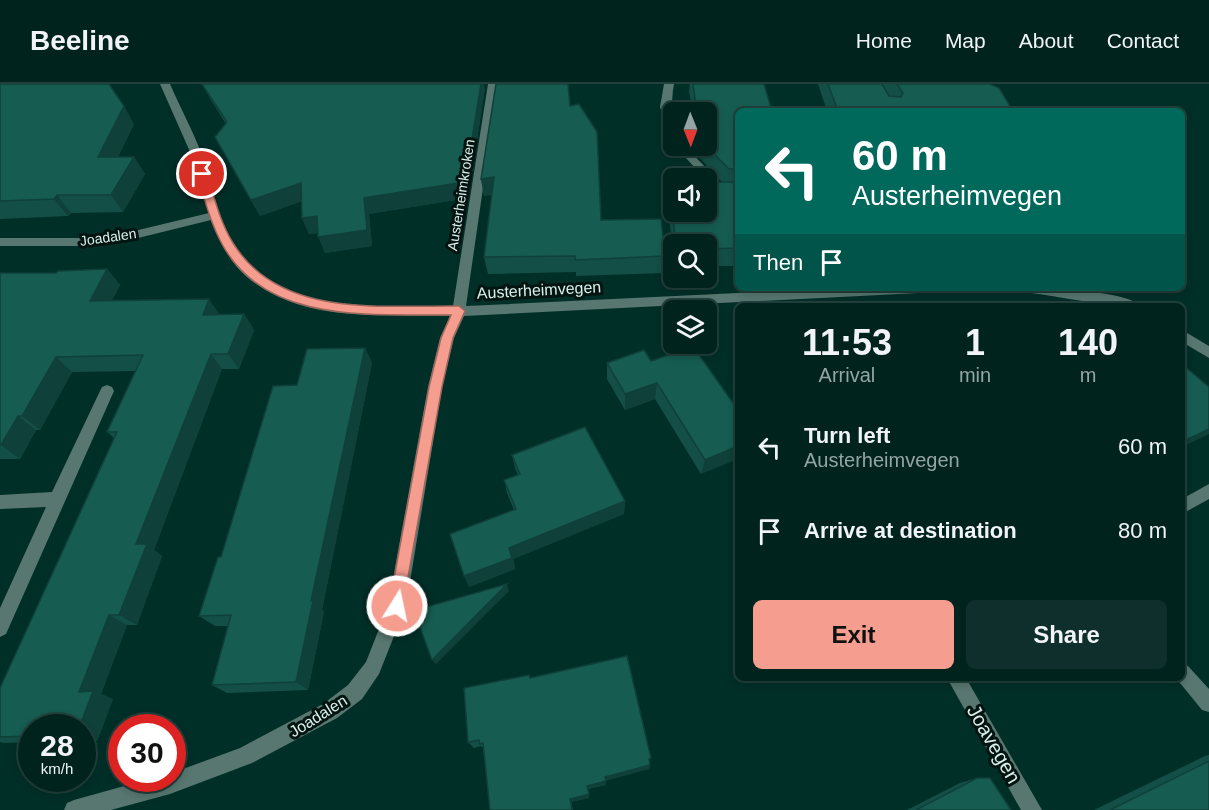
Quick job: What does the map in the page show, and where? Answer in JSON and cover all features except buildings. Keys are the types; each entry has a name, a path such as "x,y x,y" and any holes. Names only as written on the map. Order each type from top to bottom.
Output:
{"street":[{"name":"Austerheimvegen","path":"166,84 196,154 215,215 227,244 251,274 287,296 340,309 459,311 806,291"},
{"name":"Austerheimkroken","path":"459,311 493,84"},
{"path":"666,102 669,84"},
{"path":"689,156 721,190 735,194"},
{"name":"Joadalen","path":"0,242 78,243 114,238 215,215"},
{"path":"1049,291 1091,296 1121,303"},
{"name":"Joadalen","path":"74,810 170,784 245,756 330,711 355,692 373,668 397,606 435,387 447,338 459,311"},
{"path":"1185,337 1209,353"},
{"path":"0,628 107,391"},
{"path":"1185,505 1209,491"},
{"path":"0,502 57,500"},
{"path":"1185,675 1209,703"},
{"name":"Joavegen","path":"958,681 1032,810"}],"route":[{"path":"202,174 227,244 251,274 287,296 340,309 459,311 447,338 435,387 397,606"}]}
